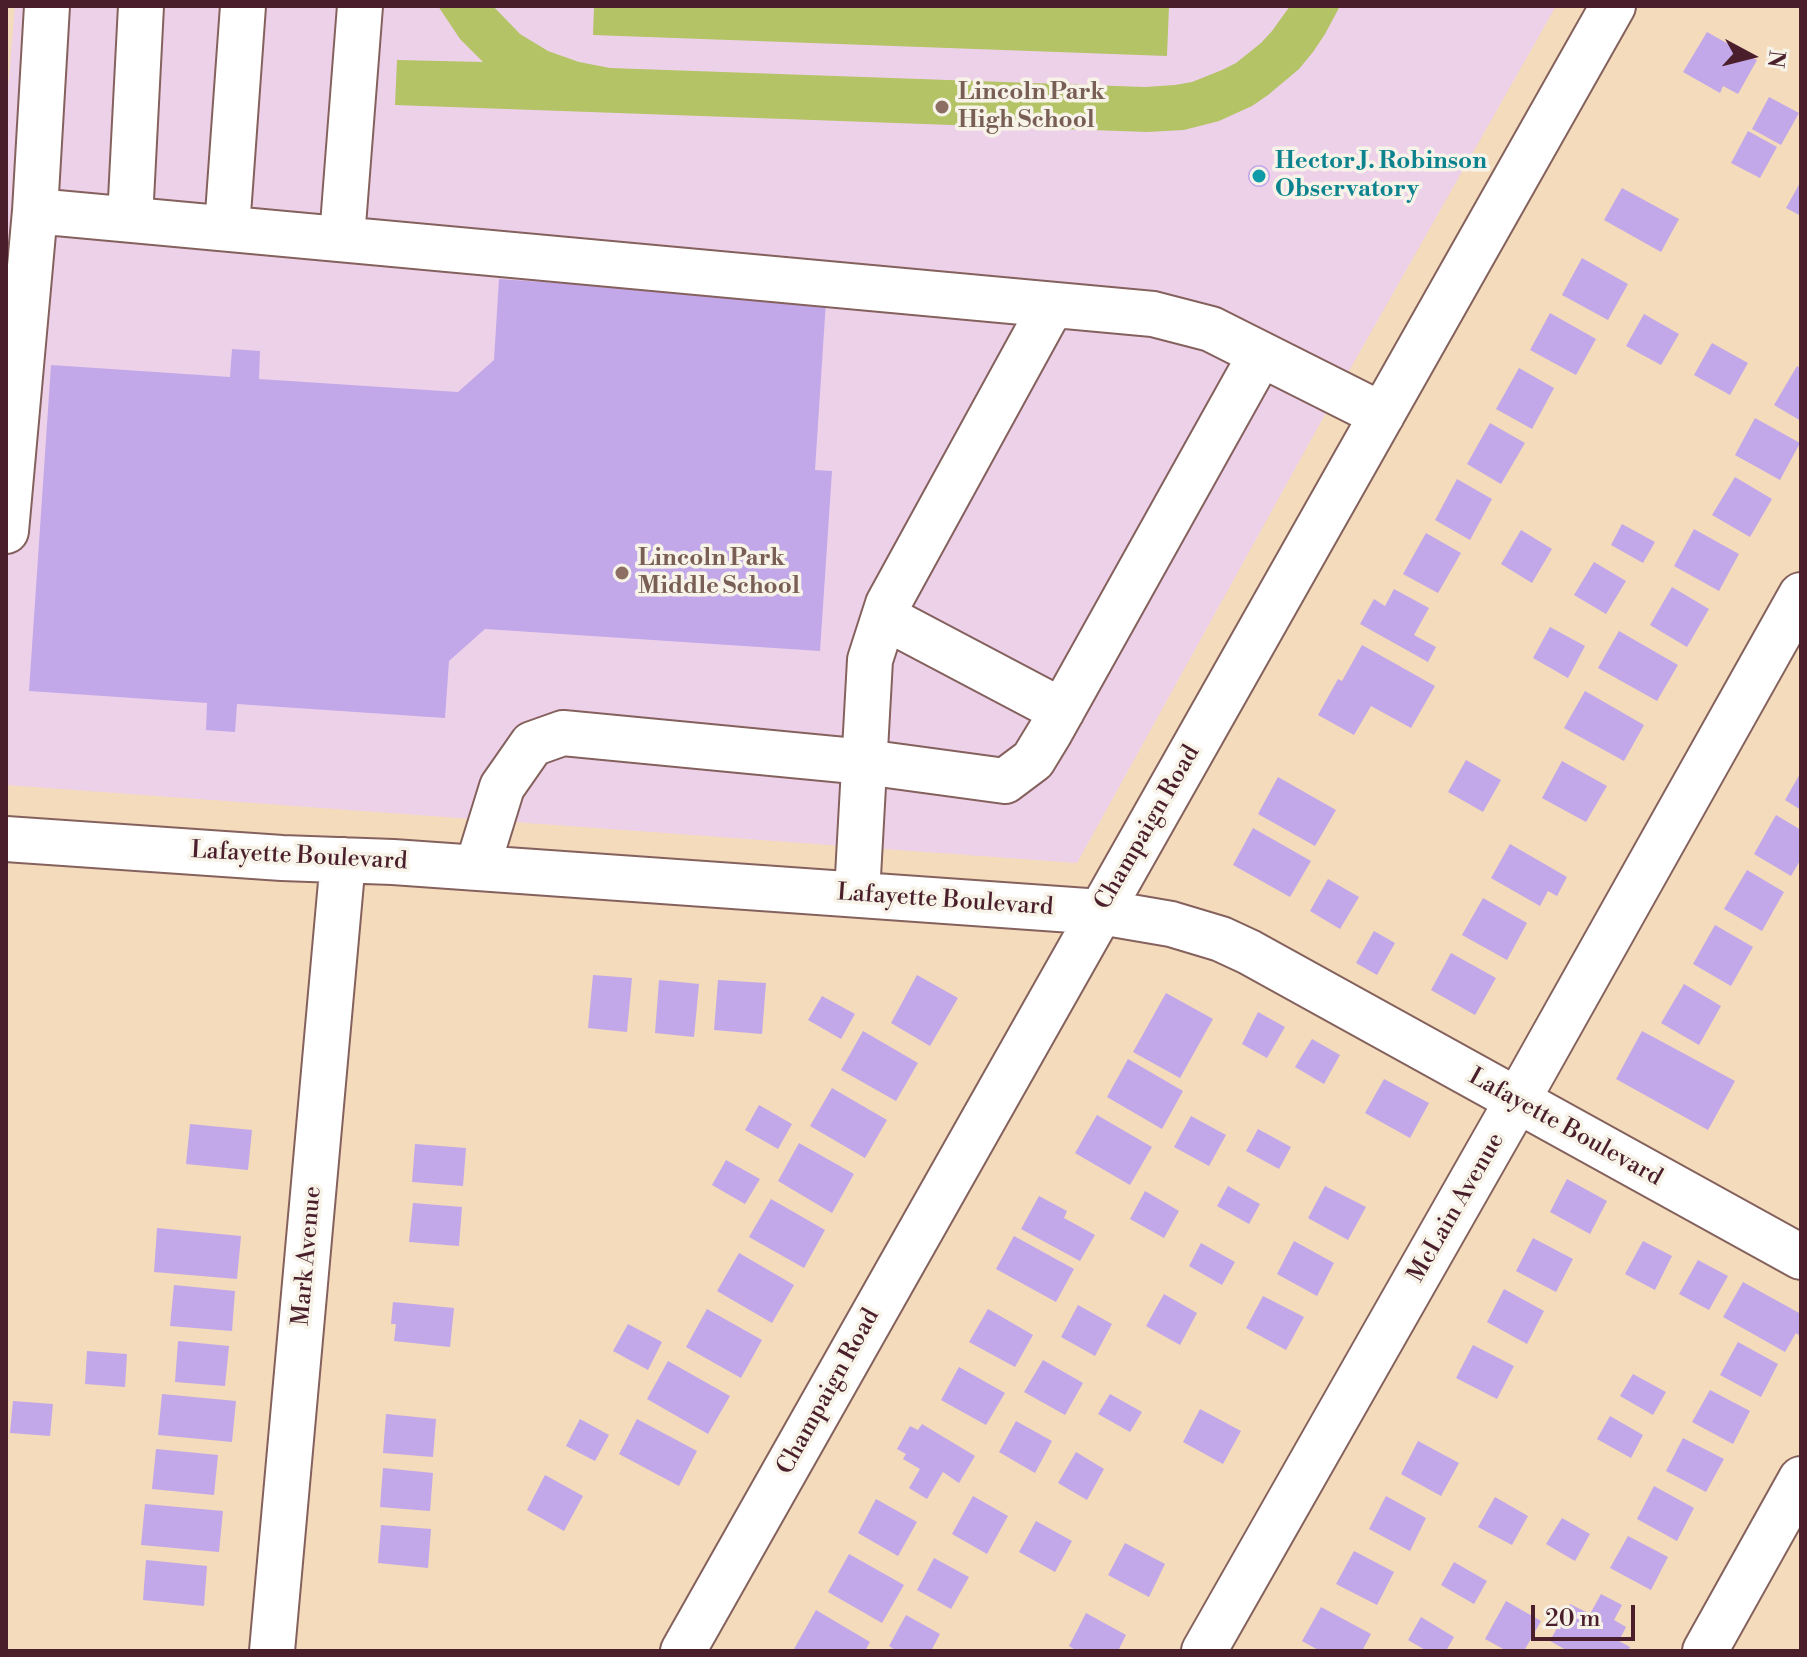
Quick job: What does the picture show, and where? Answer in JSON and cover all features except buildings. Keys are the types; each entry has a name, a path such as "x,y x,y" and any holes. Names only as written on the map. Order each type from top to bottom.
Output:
{"street":[{"path":"6,531 35,211 47,6"},
{"path":"130,219 141,6"},
{"path":"227,228 243,6"},
{"path":"342,238 360,6"},
{"name":"Champaign Road","path":"683,1651 1613,6"},
{"path":"35,211 1153,314 1211,329 1382,415"},
{"path":"857,894 870,660 888,604 1052,305"},
{"path":"477,868 502,787 532,744 563,733 865,762 1005,781 1033,760 1261,354"},
{"name":"McLain Avenue","path":"1204,1651 1801,595"},
{"path":"884,617 1062,711"},
{"name":"Lafayette Boulevard","path":"6,839 857,894 1101,912 1171,924 1221,939 1249,952 1801,1257"},
{"name":"Mark Avenue","path":"272,1651 343,860"},
{"path":"1705,1651 1801,1479"}],"shaded area":[{"name":"Lincoln Park Middle School","path":"15,6 1556,6 1354,362 1077,863 6,785 6,112"}],"green space":[{"path":"438,6 493,6 520,34 548,51 579,62 610,68 1145,87 1192,82 1236,63 1261,43 1290,6 1340,6 1325,34 1299,69 1252,106 1219,121 1184,130 1147,132 395,105 397,60 483,62 460,39"},
{"path":"594,6 1169,6 1167,56 593,35"}],"place":[{"name":"Lincoln Park High School","path":"942,107"},
{"name":"Hector J. Robinson Observatory","path":"1259,176"},
{"name":"Lincoln Park Middle School","path":"622,573"}]}
